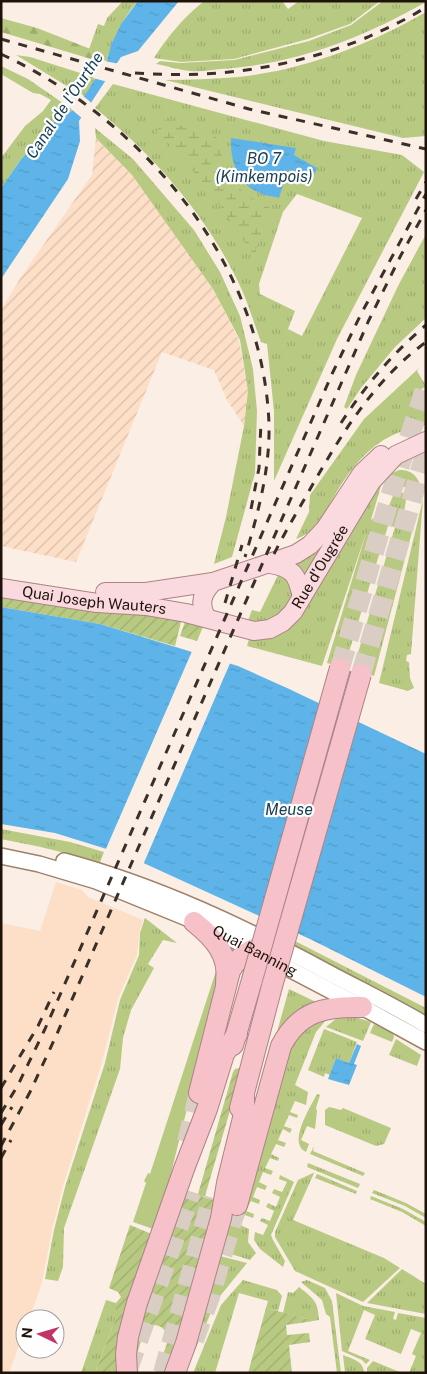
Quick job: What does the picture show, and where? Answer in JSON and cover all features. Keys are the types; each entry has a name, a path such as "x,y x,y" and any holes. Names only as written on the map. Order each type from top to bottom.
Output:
{"highway":[{"path":"191,1192 340,668"},
{"path":"212,1198 244,1095 272,986 361,674"},
{"path":"194,922 214,940 222,953 227,969 226,984"},
{"path":"199,1093 226,984 235,962 243,954 252,950 267,945 279,946"},
{"path":"237,1205 282,1046 287,1035 295,1024 323,1009 341,1006 362,1006"},
{"path":"127,1373 126,1354 128,1337 137,1303 207,1109 224,1054 237,1034"},
{"path":"175,1373 186,1342 220,1218 226,1183 244,1114 244,1095"}],"main road":[{"name":"Rue d'Ougrée","path":"213,582 270,564 296,554 310,545 325,529 362,473 390,447 410,436 426,434"},
{"name":"Rue d'Ougrée","path":"186,613 254,631 270,629 283,622 293,612 371,482 396,455 426,441"},
{"path":"270,564 284,566 298,578 302,597"},
{"name":"Quai Joseph Wauters","path":"1,576 100,592 124,593 146,592 213,582"},
{"path":"206,617 201,608 201,598 213,582"},
{"name":"Quai Joseph Wauters","path":"1,588 97,603 146,606 186,613"},
{"name":"Quai Banning","path":"1,846 92,868 199,908 279,946 426,1025"},
{"name":"Quai Banning","path":"1,856 78,875 134,896 209,928 362,1006 426,1042"}],"shaded area":[{"path":"96,138 132,175 213,289 239,340 248,391 244,426 227,400 214,370 162,352 76,562 1,546 1,310 21,277 92,175"},
{"path":"56,882 82,890 88,897 143,920 137,955 118,999 102,1062 63,1186 42,1283 33,1309 15,1309 15,1356 9,1373 1,1373 1,923 40,931"}],"green space":[{"path":"123,1 138,1 119,30 107,61 91,58 92,50 89,49 98,24 104,26 107,18"},
{"path":"204,1 282,1 288,9 299,1 380,1 350,24 308,39 234,59 181,62 154,58 176,28"},
{"path":"383,1 426,2 378,27 327,48 301,56 247,66 198,71 182,70 156,64 160,61 180,63 234,60 309,41 351,25"},
{"path":"426,12 426,136 403,138 165,80 238,77 287,69 359,45"},
{"path":"1,18 37,28 93,50 91,59 1,32"},
{"path":"16,55 30,57 96,78 84,96 72,87 70,88"},
{"path":"1,66 28,79 73,110 53,123 39,137 34,147 22,158 1,188 1,158 25,126 43,111 51,100 40,94 33,93 1,74"},
{"path":"113,84 324,141 402,155 424,172 337,339 274,481 274,411 267,344 261,342 241,288 213,237 178,190 139,147 95,108","holes":["297,194 362,218 302,336 288,329 295,311 260,294 259,284 283,212"]},
{"path":"163,119 218,138 220,140 224,166 231,179 248,195 261,203 263,199 269,201 267,205 270,209 256,253 250,254 249,249 206,187 182,158 156,132"},
{"path":"95,128 133,159 194,230 220,272 240,316 253,369 257,411 255,473 232,557 214,564 226,517 244,426 248,391 240,340 213,289 132,175 96,138"},
{"path":"426,234 426,318 395,347 361,388 347,409 344,407 356,375 398,286"},
{"path":"419,368 417,371 426,386 416,393 426,413 426,425 393,435 367,453 346,477 316,527 304,536 296,539 309,512 310,495 364,419"},
{"path":"399,470 412,473 419,483 422,492 383,481 388,475"},
{"path":"377,486 381,486 371,520 386,513 395,491 407,494 403,518 412,532 374,676 353,670 395,527 388,526 344,668 327,663 367,530 322,666 247,646 249,639 265,638 278,634 301,616"},
{"path":"423,499 411,654 407,655 406,661 409,662 410,678 414,688 408,691 379,683"},
{"path":"332,532 305,580 288,562"},
{"path":"280,571 294,584 292,603 271,621 247,623 252,610 260,612"},
{"path":"1,591 182,618 175,646 100,624 1,607"},
{"path":"185,622 203,627 197,641 180,636"},
{"path":"1,829 70,842 104,852 99,865 63,852 1,839"},
{"path":"145,918 177,943 163,940 148,964 154,968 131,1010 123,1038 120,1069 64,1228 63,1267 58,1281 45,1279 54,1230 65,1187 105,1063 120,1000 139,955 140,933"},
{"path":"295,941 426,1008 426,1019 293,949"},
{"path":"218,965 221,968 216,991 156,1230 133,1222 146,1183 144,1181 148,1173 150,1174"},
{"path":"289,989 316,1002 272,1050"},
{"path":"338,1017 355,1017 371,1022 363,1041 326,1027"},
{"path":"327,1019 316,1032 295,1085 308,1092 306,1105 295,1101 290,1112 298,1115 297,1118 289,1115 284,1126 292,1129 290,1133 283,1129 278,1140 286,1143 284,1147 276,1144 271,1154 279,1158 278,1161 270,1158 265,1168 273,1171 271,1175 263,1172 259,1182 267,1186 265,1190 257,1187 253,1197 260,1200 259,1204 251,1201 246,1211 254,1214 253,1218 245,1215 240,1225 249,1229 248,1242 256,1253 250,1260 218,1250 284,1054 312,1021"},
{"path":"374,1024 393,1033 392,1042 370,1033"},
{"path":"324,1029 357,1042 349,1063 336,1058 330,1075 325,1073 324,1077 308,1070"},
{"path":"396,1039 421,1055 417,1066 389,1055"},
{"path":"239,1068 241,1073 205,1196 220,1200 171,1373 156,1373 168,1341 164,1330 154,1325 144,1332 131,1372 129,1353 182,1189 198,1194 233,1072"},
{"path":"317,1094 320,1095 316,1108 315,1129 307,1126 301,1140 309,1144 306,1152 301,1147 299,1133 305,1116"},
{"path":"329,1107 341,1110 343,1108 391,1128 384,1144 376,1146 325,1125 325,1110"},
{"path":"314,1146 313,1151 365,1173 363,1176 310,1154"},
{"path":"308,1163 360,1184 358,1188 307,1167"},
{"path":"313,1173 293,1220 384,1258 400,1268 363,1302 295,1271 275,1237 275,1232 298,1180"},
{"path":"317,1174 357,1191 356,1194 315,1178"},
{"path":"280,1175 294,1182 271,1235 285,1261 283,1267 260,1249 254,1240 255,1232 263,1235 268,1225 260,1221 262,1218 270,1221 274,1211 266,1207 268,1203 276,1207 280,1197 272,1193 274,1189 282,1192 287,1182 279,1179"},
{"path":"374,1190 406,1203 426,1214 426,1218 405,1206 372,1193"},
{"path":"371,1196 403,1209 426,1222 426,1226 402,1212 370,1199"},
{"path":"130,1225 154,1235 120,1373 95,1373 116,1317 116,1303 121,1297 118,1292 109,1288"},
{"path":"216,1255 247,1263 216,1301 185,1373"},
{"path":"402,1269 426,1284 426,1314 367,1303"},
{"path":"243,1280 277,1290 282,1296 278,1311 266,1308 268,1301 239,1293 215,1373 193,1373 221,1305"},
{"path":"307,1280 325,1288 332,1301 341,1373 337,1373 330,1317 326,1314 322,1300 301,1282"},
{"path":"299,1287 316,1304 319,1320 307,1322 307,1319 283,1313 288,1292 293,1293"},
{"path":"336,1293 363,1306 395,1312 393,1319 396,1320 398,1313 426,1318 426,1373 409,1373 416,1356 412,1354 421,1333 411,1329 401,1354 365,1339 375,1315 364,1310 348,1351 370,1360 366,1364 362,1360 342,1351"},
{"path":"106,1300 116,1303 116,1317 95,1373 81,1373"},
{"path":"266,1308 307,1319 307,1322 286,1325 287,1335 309,1333 310,1342 289,1345 292,1373 248,1373"},
{"path":"343,1355 360,1363 364,1373 345,1373"},
{"path":"373,1361 402,1373 367,1373 367,1368"}],"water":[{"name":"Canal de l'Ourthe","path":"138,1 179,1 138,51 121,57 79,121 80,141 68,179 1,279 1,188 22,158 34,147 39,137 53,123 73,110 84,96 107,61 111,45 121,24"},
{"name":"BO 7 (Kimkempois)","path":"231,138 296,148 294,155 317,168 314,175 288,170 279,198 262,194 246,184 236,170 232,155"},
{"name":"Meuse","path":"1,607 100,624 238,666 426,754 426,997 312,940 126,855 55,833 1,824"},
{"path":"357,1044 361,1046 354,1064 357,1065 349,1085 328,1079 336,1058 349,1063"}],"pier":[{"path":"104,61 120,64 108,82 93,78"},
{"path":"82,95 93,104 83,119 71,109"},
{"path":"193,649 231,661 143,865 105,851"}],"tunnel":[{"path":"340,668 395,480 426,387"},
{"path":"361,674 426,451"},
{"path":"187,1142 199,1093"},
{"path":"128,1369 191,1192"},
{"path":"163,1373 212,1198"},
{"path":"194,1340 210,1297 237,1205"}],"railway":[{"path":"135,73 195,74 254,69 283,64 340,48 368,37 426,7"},
{"path":"1,39 249,109 426,149"},
{"path":"1,54 53,82 102,117 147,158 186,203 219,254 245,308 262,365 269,424 268,458 265,475 259,508 245,557"},
{"path":"416,199 426,182"},
{"path":"1,1113 18,1085 45,1029 332,374 361,314 426,194"},
{"path":"1,1146 30,1092 56,1036 368,322 401,255 426,210"},
{"path":"341,423 380,371 426,325"},
{"path":"274,554 321,470 360,410 390,374 426,342"},
{"path":"251,509 259,468 261,422"},
{"path":"225,603 242,545"},
{"path":"1,1088 38,1026 54,992"},
{"path":"1,1125 12,1107"},
{"path":"1,1158 11,1140"}]}
